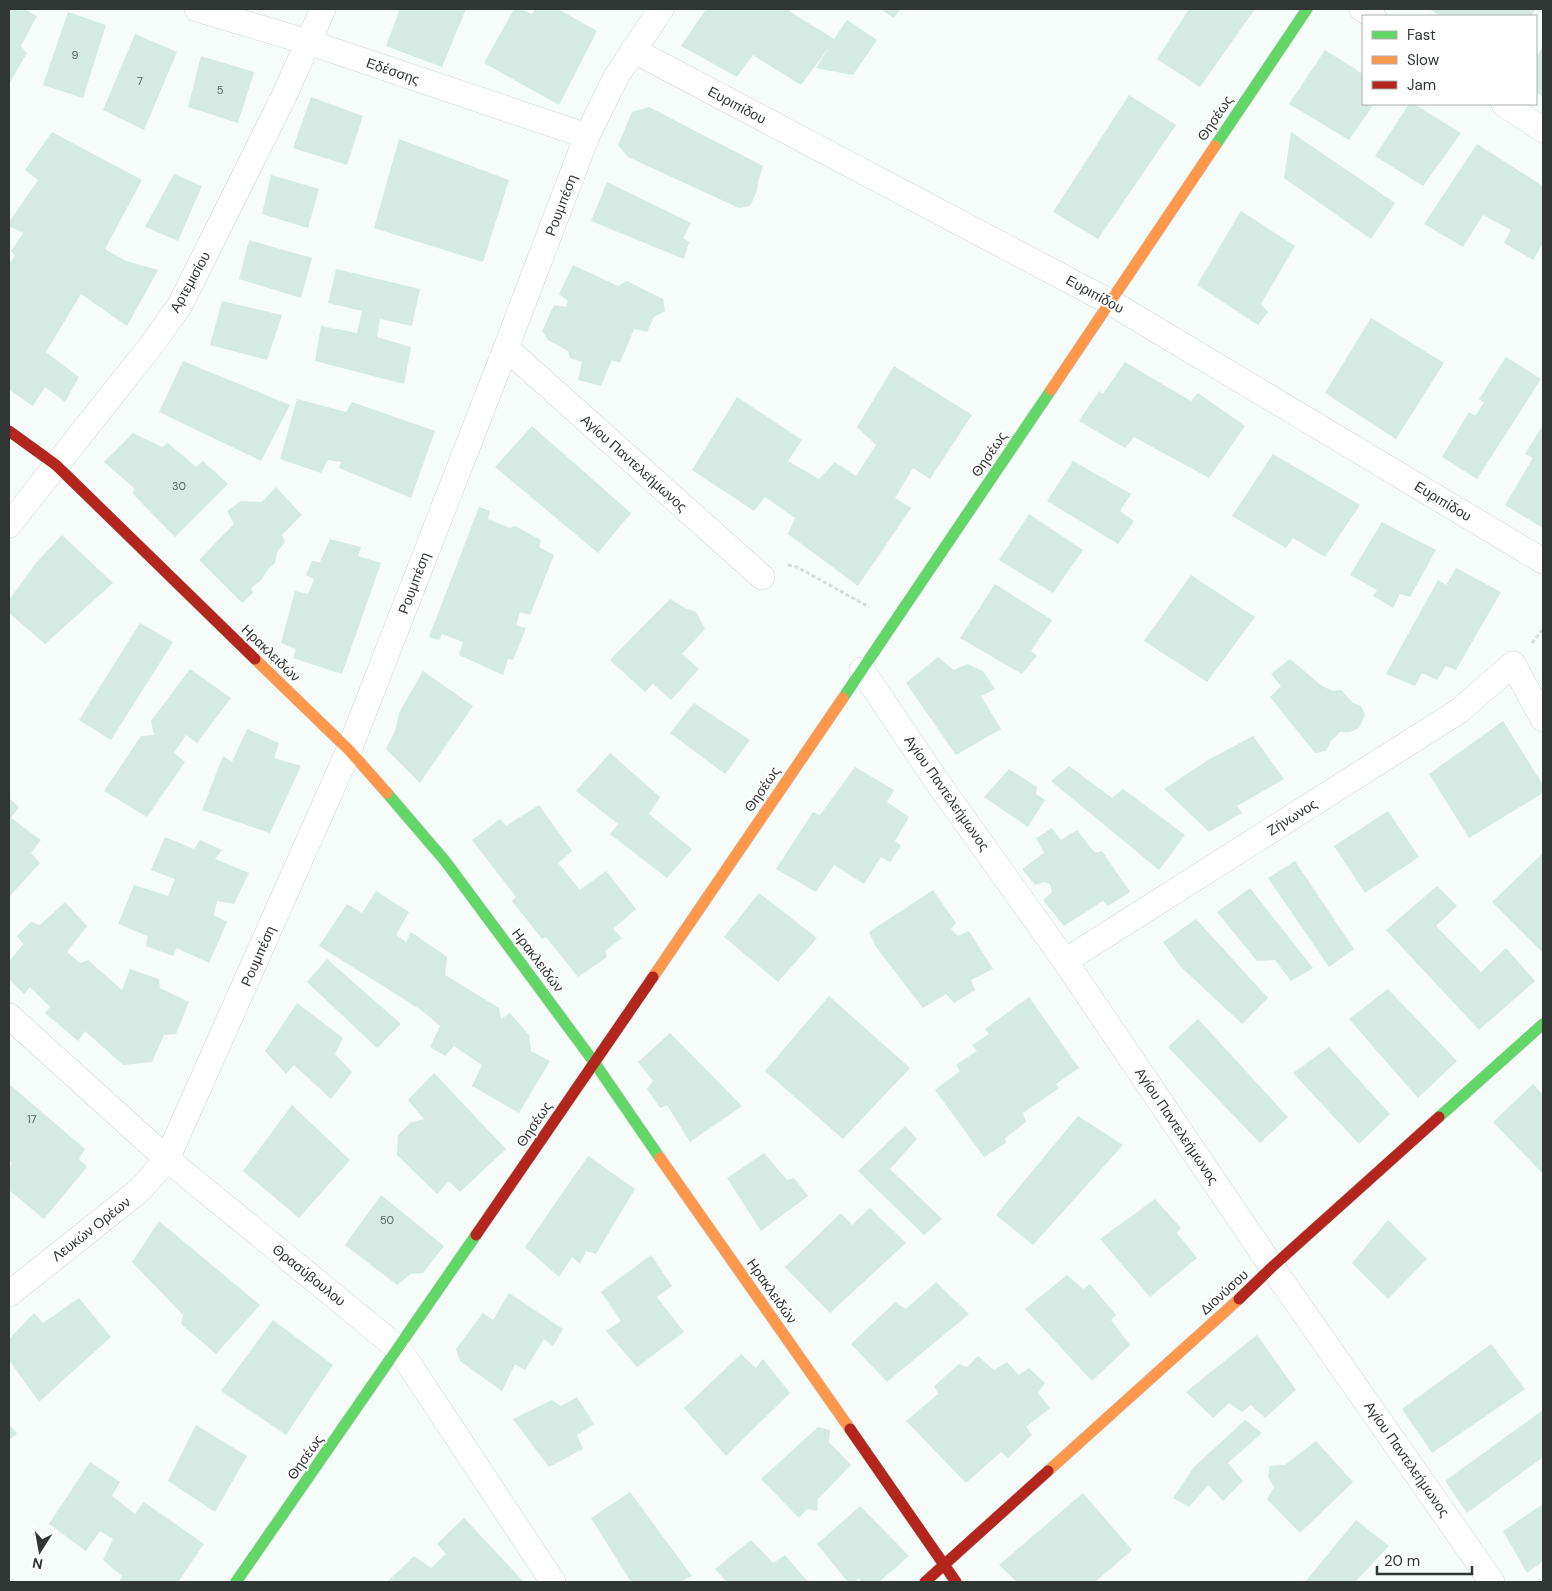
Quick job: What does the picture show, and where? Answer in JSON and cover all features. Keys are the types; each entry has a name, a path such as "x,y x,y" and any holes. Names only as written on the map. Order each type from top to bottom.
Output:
{"street":[{"name":"Εδέσσης","path":"197,9 308,42 587,136"},
{"name":"Αρτεμισίου","path":"9,525 153,343 180,305 284,96 323,9"},
{"name":"Ρουμπέση","path":"167,1159 349,750 587,136 616,77 662,9"},
{"name":"Θησέως","path":"236,1582 399,1348 862,670 1307,9"},
{"name":"Ευριπίδου","path":"633,50 1110,302 1543,561"},
{"path":"1506,105 1543,130"},
{"name":"Αγίου Παντελεήμωνος","path":"506,348 762,577"},
{"name":"Ηρακλειδών","path":"9,431 56,466 349,750 446,862 594,1062 956,1582"},
{"name":"Ζήνωνος","path":"1065,961 1458,711 1513,664 1543,719"},
{"name":"Αγίου Παντελεήμωνος","path":"862,670 938,783 1065,961 1272,1267 1492,1582"},
{"name":"Θρασύβουλου","path":"9,1016 167,1159 399,1348 554,1582"},
{"name":"Διονύσου","path":"925,1582 1543,1024"},
{"name":"Λευκών Ορέων","path":"9,1294 140,1190 167,1159"}],"path":[{"path":"788,564 797,567 894,621"}],"building":[{"path":"9,9 24,9 37,16 21,46 27,53 9,84"},
{"path":"400,9 466,9 442,67 386,46"},
{"path":"514,9 520,9 532,14 535,9 558,9 597,31 559,105 484,63"},
{"path":"706,9 791,9 789,11 834,39 847,20 877,40 853,75 816,68 830,46 801,85 753,55 737,77 681,46"},
{"path":"880,9 900,9 894,18"},
{"path":"1189,9 1255,9 1200,87 1157,59"},
{"path":"1429,9 1536,9 1532,15 1438,15"},
{"path":"68,12 106,25 83,98 43,85"},
{"path":"135,34 177,52 144,130 103,110"},
{"path":"1543,46 1543,97 1537,93 1537,56"},
{"path":"1325,50 1362,73 1362,105 1373,105 1349,140 1289,104"},
{"path":"201,56 254,72 238,123 188,107"},
{"path":"1129,95 1176,125 1098,239 1053,212"},
{"path":"311,97 363,116 347,165 293,148"},
{"path":"1408,105 1416,105 1461,133 1423,186 1375,156"},
{"path":"649,107 763,166 757,191 750,206 739,208 628,157 618,145 632,112"},
{"path":"52,132 142,180 105,249 126,261 158,270 127,326 81,294 46,352 79,377 65,402 45,387 33,406 9,390 9,264 15,256 11,251 23,233 9,226 9,222 38,180 25,170"},
{"path":"1291,132 1395,203 1371,239 1284,178"},
{"path":"399,139 509,180 483,262 374,228"},
{"path":"1477,144 1543,186 1543,243 1533,260 1504,243 1511,230 1483,215 1463,247 1424,224"},
{"path":"174,174 202,186 178,241 145,227"},
{"path":"271,175 319,189 308,228 262,214"},
{"path":"607,182 691,223 683,238 689,242 684,259 591,221"},
{"path":"1241,211 1295,246 1261,304 1268,312 1258,325 1197,285"},
{"path":"249,240 312,258 301,298 239,279"},
{"path":"573,265 618,286 627,281 663,299 665,311 654,317 647,332 634,329 620,363 612,360 601,386 578,380 582,362 570,358 568,351 548,340 542,331 554,305 566,307 568,301 559,294"},
{"path":"336,269 420,289 412,326 380,319 377,337 411,347 404,384 315,361 321,326 357,333 362,311 328,303"},
{"path":"222,301 282,315 267,360 210,345"},
{"path":"1371,318 1444,363 1396,439 1325,393"},
{"path":"1506,357 1541,379 1477,479 1442,457 1469,412 1475,416 1484,403 1479,399"},
{"path":"183,361 290,405 261,461 159,412"},
{"path":"1125,362 1191,401 1198,393 1245,426 1209,478 1134,437 1125,448 1079,421 1099,391 1103,394"},
{"path":"894,366 972,415 930,479 913,468 895,498 911,508 858,586 788,534 795,518 765,497 754,511 692,470 737,397 802,440 788,461 819,479 835,462 856,476 876,445 857,427"},
{"path":"297,399 346,412 352,402 435,431 411,498 339,468 341,462 328,460 321,473 280,459"},
{"path":"1543,425 1543,528 1505,505 1533,458 1525,454"},
{"path":"532,426 631,513 598,553 495,467"},
{"path":"133,433 162,447 168,443 196,467 203,461 228,484 175,537 133,494 134,488 104,462"},
{"path":"1273,454 1360,505 1325,557 1293,538 1286,548 1232,516"},
{"path":"1073,461 1131,494 1120,511 1134,521 1118,544 1047,501"},
{"path":"276,487 302,515 282,535 285,542 277,552 275,563 261,580 251,588 253,593 242,603 199,560 234,524 227,511 241,501 262,502"},
{"path":"479,507 490,511 488,519 510,528 515,526 541,540 539,547 554,555 530,615 520,612 516,625 526,628 513,660 508,659 503,675 459,655 463,642 442,634 439,640 429,637"},
{"path":"1029,514 1083,550 1053,593 999,560"},
{"path":"1382,522 1436,550 1410,597 1400,594 1393,608 1373,596 1377,590 1350,575"},
{"path":"62,535 113,583 45,644 9,613 9,600 36,563"},
{"path":"330,539 361,547 358,556 381,563 342,674 293,658 296,649 281,643 295,591 308,594 314,579 306,575 312,561 320,562"},
{"path":"1456,568 1501,592 1456,670 1446,666 1437,680 1422,673 1415,686 1386,674 1438,580 1446,585"},
{"path":"1191,575 1255,617 1207,682 1144,641"},
{"path":"995,584 1052,620 1031,651 1037,656 1022,674 960,638"},
{"path":"670,599 696,612 705,629 682,654 699,669 671,700 653,684 645,692 610,660"},
{"path":"140,623 173,642 111,740 79,720"},
{"path":"938,657 954,670 967,664 983,671 995,689 981,696 1001,729 956,755 906,683"},
{"path":"1290,659 1322,686 1333,691 1341,690 1353,703 1361,706 1365,715 1359,728 1350,732 1340,732 1331,741 1326,751 1315,753 1270,697 1281,686 1271,674"},
{"path":"190,669 231,698 197,743 186,735 174,753 185,762 147,817 104,791 141,736 154,735 151,721"},
{"path":"423,671 473,706 420,783 386,749 395,731 399,713"},
{"path":"694,703 750,740 725,774 670,733"},
{"path":"1503,721 1543,785 1543,793 1469,838 1429,774"},
{"path":"247,729 279,743 274,758 301,766 270,833 202,810 223,756 232,762"},
{"path":"1253,736 1284,779 1237,806 1242,813 1209,832 1164,789 1208,760"},
{"path":"610,753 660,797 649,814 692,849 667,878 610,834 618,824 576,791"},
{"path":"1069,766 1112,798 1123,789 1185,835 1159,870 1051,781"},
{"path":"855,767 894,790 887,802 909,817 895,841 901,846 890,862 881,857 864,884 834,865 816,892 776,869 813,812 820,815"},
{"path":"1009,769 1037,787 1036,794 1045,800 1028,827 984,797"},
{"path":"9,798 19,807 11,818 41,840 31,853 40,863 9,897"},
{"path":"539,805 572,851 558,863 580,890 606,871 636,909 613,929 622,938 605,951 607,957 578,977 546,937 542,939 512,901 516,897 472,840 500,819 506,826"},
{"path":"1388,811 1419,857 1365,893 1334,846"},
{"path":"1052,828 1061,840 1077,830 1095,853 1102,851 1130,892 1108,906 1103,901 1064,926 1043,900 1052,892 1050,884 1044,882 1035,885 1022,869 1044,853 1036,838"},
{"path":"165,837 194,849 200,840 222,850 215,859 249,873 234,904 217,901 214,915 227,922 209,963 177,948 173,956 146,946 148,936 118,924 134,885 168,896 175,879 151,870"},
{"path":"1543,853 1543,953 1492,902"},
{"path":"1295,861 1354,949 1329,967 1268,878"},
{"path":"1437,886 1457,906 1436,926 1481,972 1506,948 1535,981 1479,1030 1386,930"},
{"path":"1250,888 1313,968 1291,981 1275,960 1257,961 1217,912"},
{"path":"933,890 956,923 951,929 958,936 969,931 993,969 971,980 975,990 954,1003 946,994 923,1008 876,947 869,932"},
{"path":"376,891 409,912 396,935 406,942 411,932 447,957 445,975 499,1008 501,1019 510,1013 529,1035 531,1051 550,1061 519,1113 472,1086 482,1065 454,1046 445,1056 430,1047 440,1026 421,1010 319,946 347,904 362,913"},
{"path":"759,893 817,938 778,982 724,937"},
{"path":"65,902 87,926 67,952 80,963 88,960 122,990 130,969 159,979 160,988 189,1002 176,1034 164,1035 152,1062 123,1065 85,1031 78,1041 45,1013 50,1007 30,987 24,994 9,979 9,962 23,944 17,936 31,922 40,925"},
{"path":"1196,919 1268,998 1242,1024 1180,966 1163,942"},
{"path":"327,959 401,1024 377,1048 307,982"},
{"path":"1388,989 1457,1061 1418,1098 1349,1019"},
{"path":"829,996 910,1068 843,1139 765,1071"},
{"path":"1029,997 1079,1068 1056,1084 1059,1088 1023,1113 1026,1122 1005,1138 1006,1143 984,1157 935,1090 960,1071 956,1065 977,1051 972,1045 989,1034 985,1029"},
{"path":"297,1003 343,1038 335,1054 352,1072 331,1099 294,1065 286,1074 265,1051"},
{"path":"1198,1019 1288,1117 1260,1143 1168,1047"},
{"path":"670,1033 742,1106 690,1142 667,1105 660,1108 647,1089 653,1081 638,1062"},
{"path":"1329,1047 1390,1114 1359,1144 1293,1073"},
{"path":"434,1073 506,1149 460,1192 449,1181 437,1194 397,1155 398,1135 410,1123 424,1119 408,1100"},
{"path":"9,1084 85,1149 79,1159 87,1167 44,1219 9,1190 9,1168 12,1163 9,1161"},
{"path":"1533,1084 1543,1095 1543,1174 1493,1122"},
{"path":"292,1105 350,1160 299,1218 243,1171"},
{"path":"1078,1116 1123,1145 1033,1245 996,1215"},
{"path":"905,1126 917,1139 890,1169 942,1219 924,1235 858,1171"},
{"path":"764,1153 787,1180 794,1178 808,1196 761,1231 727,1178"},
{"path":"588,1156 635,1189 596,1254 586,1251 580,1264 572,1257 559,1277 525,1247"},
{"path":"381,1195 444,1246 423,1273 411,1274 397,1285 345,1245"},
{"path":"1155,1199 1181,1228 1177,1233 1197,1258 1150,1297 1100,1239"},
{"path":"870,1208 906,1243 830,1313 785,1267 841,1213 852,1225"},
{"path":"1388,1220 1427,1259 1388,1299 1352,1263"},
{"path":"159,1221 260,1305 216,1354 181,1324 183,1315 132,1262"},
{"path":"651,1255 672,1286 657,1297 684,1332 637,1367 606,1331 621,1321 601,1292"},
{"path":"1067,1275 1083,1289 1090,1284 1116,1315 1111,1320 1130,1345 1092,1381 1025,1309"},
{"path":"936,1282 969,1314 887,1382 851,1344 895,1302 906,1309"},
{"path":"509,1293 563,1329 553,1346 544,1339 525,1370 515,1364 502,1391 460,1361 456,1349 483,1313 493,1320"},
{"path":"79,1298 111,1337 39,1402 9,1360 9,1339 34,1313 43,1323"},
{"path":"273,1320 333,1365 286,1435 221,1391"},
{"path":"1257,1335 1296,1390 1265,1418 1251,1405 1242,1412 1229,1403 1213,1418 1186,1392"},
{"path":"1491,1344 1525,1389 1432,1453 1402,1409"},
{"path":"741,1354 756,1368 763,1359 790,1393 726,1456 684,1408"},
{"path":"978,1356 994,1370 1007,1362 1019,1375 1029,1368 1045,1383 1038,1393 1050,1408 1026,1427 1032,1435 1008,1458 1001,1452 966,1483 906,1421 938,1394 934,1386 959,1364 967,1367"},
{"path":"577,1397 594,1424 577,1435 583,1449 549,1467 513,1419 552,1400 561,1406"},
{"path":"1543,1410 1543,1457 1467,1513 1445,1481"},
{"path":"1245,1420 1262,1433 1228,1463 1243,1481 1223,1501 1208,1485 1189,1507 1173,1498 1194,1467"},
{"path":"9,1424 17,1434 9,1440"},
{"path":"196,1425 247,1456 215,1512 168,1481"},
{"path":"818,1427 830,1430 829,1442 851,1465 818,1499 817,1511 807,1509 799,1518 761,1479"},
{"path":"1316,1441 1353,1482 1300,1533 1267,1499 1274,1487 1268,1477 1270,1466 1285,1465"},
{"path":"90,1462 120,1482 112,1496 135,1514 144,1502 204,1544 178,1582 119,1582 122,1576 103,1560 113,1539 100,1531 86,1551 49,1524"},
{"path":"630,1492 692,1576 680,1582 631,1582 591,1518"},
{"path":"1083,1493 1132,1550 1095,1582 1017,1582 999,1565"},
{"path":"1543,1504 1543,1561 1527,1573 1503,1531"},
{"path":"860,1506 909,1556 879,1582 861,1582 859,1578 855,1582 848,1582 817,1544"},
{"path":"464,1518 524,1582 388,1581 414,1556 431,1568 446,1554 437,1544"},
{"path":"1356,1520 1389,1546 1355,1582 1305,1582"},
{"path":"751,1540 773,1563 785,1555 808,1582 727,1582 715,1569"}],"traffic: fast":[{"path":"1215,146 1307,9"},
{"path":"843,698 1051,390"},
{"path":"387,793 446,862 594,1062 660,1158"},
{"path":"1439,1117 1543,1024"},
{"path":"236,1582 476,1235"}],"traffic: slow":[{"path":"1051,390 1215,146"},
{"path":"255,659 349,750 387,793"},
{"path":"653,977 843,698"},
{"path":"660,1158 850,1429"},
{"path":"1048,1471 1239,1299"}],"traffic: jam":[{"path":"9,431 56,465 255,659"},
{"path":"476,1235 653,977"},
{"path":"1239,1299 1439,1117"},
{"path":"850,1429 956,1582"},
{"path":"925,1582 1048,1471"}]}
